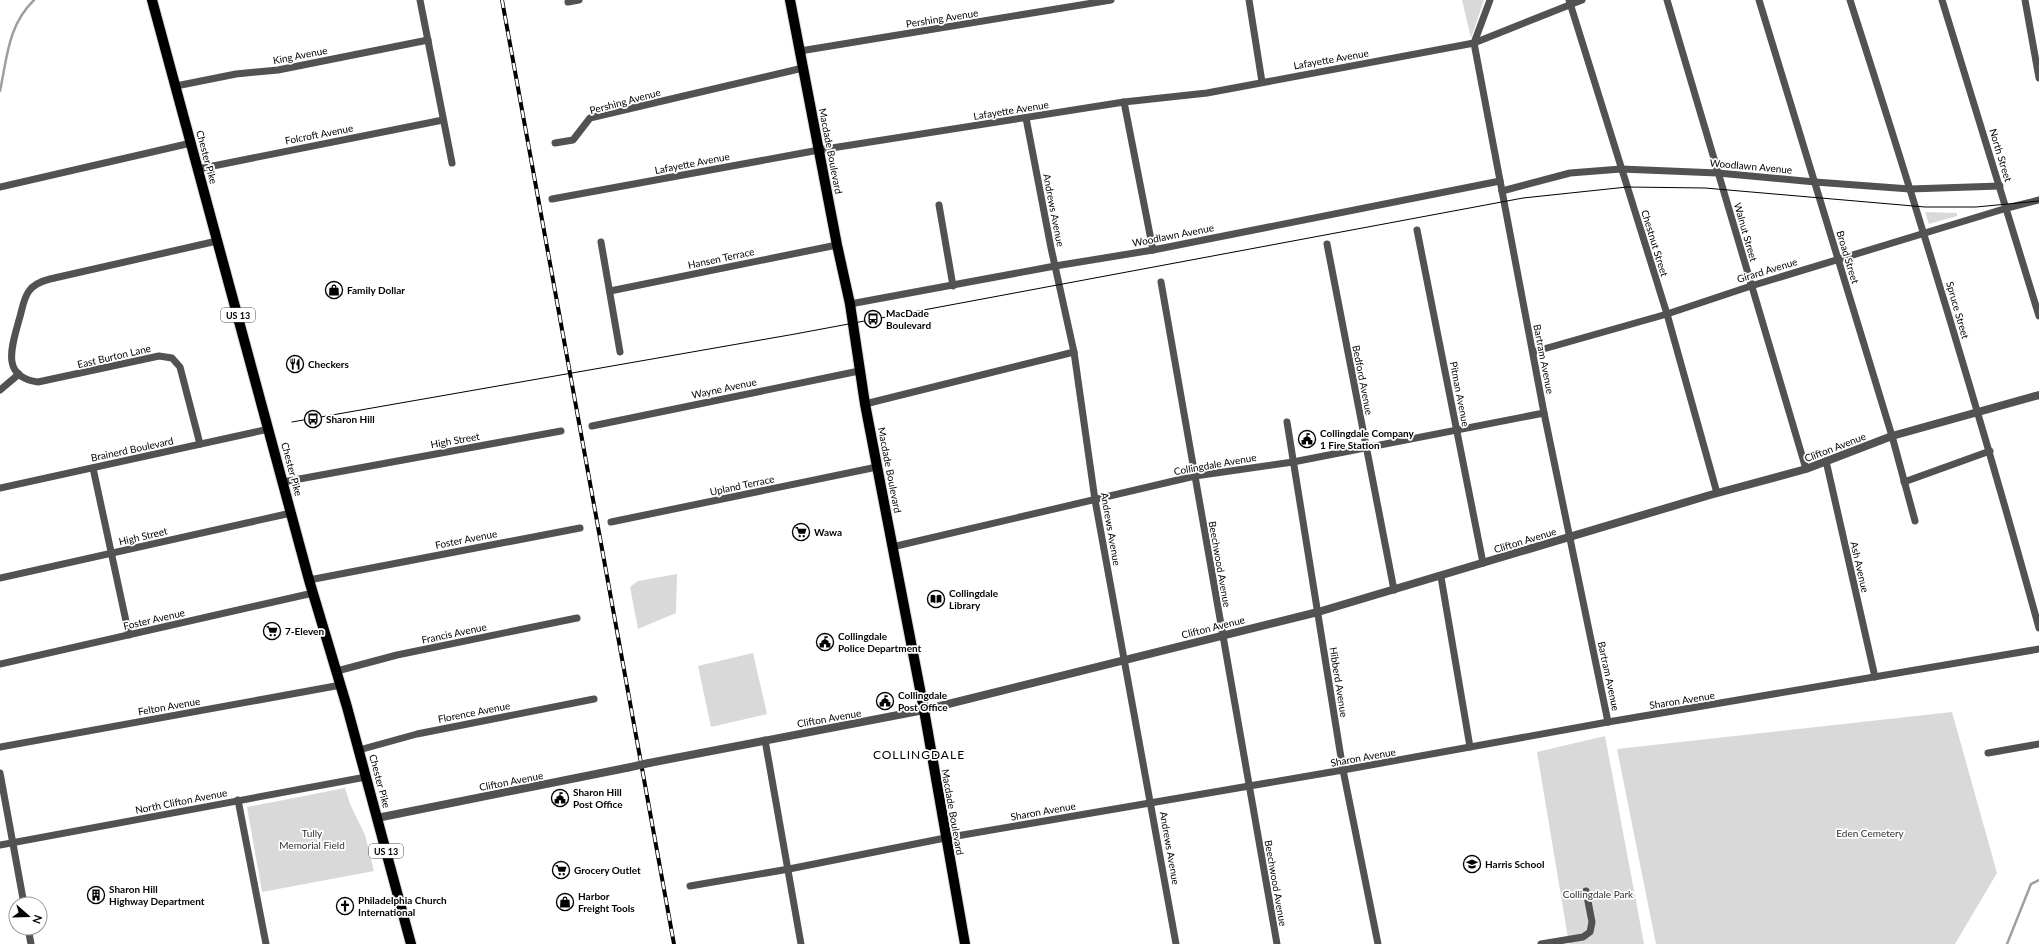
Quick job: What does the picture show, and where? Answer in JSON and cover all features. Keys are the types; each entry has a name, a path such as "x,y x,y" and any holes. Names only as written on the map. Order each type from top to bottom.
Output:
{"main road":[{"name":"Chester Pike","path":"152,0 309,580 341,684 411,944"},
{"name":"Macdade Boulevard","path":"790,0 837,245 850,304 865,404 924,710 945,838 965,944"}],"street":[{"path":"420,0 452,163"},
{"path":"568,2 579,0"},
{"name":"Pershing Avenue","path":"800,51 1111,0"},
{"path":"1249,0 1262,82"},
{"path":"1474,43 1490,0"},
{"name":"Lafayette Avenue","path":"552,199 819,150 1124,102 1208,92 1474,43 1569,2 1582,0"},
{"name":"Walnut Street","path":"1667,0 1806,469"},
{"name":"Broad Street","path":"1759,0 1892,436 1915,521"},
{"name":"Spruce Street","path":"1850,0 1925,233 1977,412 1990,451 2039,628"},
{"name":"North Street","path":"1942,0 2039,316"},
{"path":"2024,0 2039,78"},
{"name":"Chestnut Street","path":"1569,2 1667,314 1717,493"},
{"name":"King Avenue","path":"176,86 236,74 278,70 428,40"},
{"name":"Bartram Avenue","path":"1474,43 1544,413 1608,722"},
{"name":"Pershing Avenue","path":"555,143 573,140 590,118 803,68"},
{"path":"1124,102 1154,250"},
{"name":"Andrews Avenue","path":"1026,118 1055,266 1074,352 1095,500 1152,802 1176,944"},
{"name":"Folcroft Avenue","path":"198,169 443,120"},
{"path":"2,186 191,143"},
{"name":"Woodlawn Avenue","path":"1502,191 1570,174 1621,169 1718,173 1910,189 2000,186"},
{"name":"Woodlawn Avenue","path":"850,304 1055,266 1154,250 1500,181"},
{"name":"Girard Avenue","path":"1533,352 1667,314 1838,259 2007,208 2039,200"},
{"path":"939,205 953,286"},
{"name":"Pitman Avenue","path":"1417,230 1483,563"},
{"path":"0,390 19,374 12,364 11,352 25,299 33,286 46,280 217,241"},
{"path":"601,242 620,352"},
{"name":"Bedford Avenue","path":"1327,244 1394,590"},
{"name":"Hansen Terrace","path":"610,291 837,245"},
{"name":"Beechwood Avenue","path":"1160,282 1277,944"},
{"path":"865,404 1074,352"},
{"name":"East Burton Lane","path":"19,374 30,381 43,382 159,356 172,358 180,367 200,444"},
{"name":"Wayne Avenue","path":"592,426 859,370"},
{"name":"Clifton Avenue","path":"377,818 765,740 924,710 1126,661 1222,634 1318,612 1441,577 1717,493 1806,469 1892,436 2039,395"},
{"name":"Collingdale Avenue","path":"892,547 1195,476 1293,462 1544,413"},
{"name":"Hibberd Avenue","path":"1287,422 1343,770 1378,944"},
{"name":"Brainerd Boulevard","path":"0,488 268,429"},
{"name":"High Street","path":"283,482 561,431"},
{"path":"1904,482 1990,451"},
{"name":"Ash Avenue","path":"1826,461 1875,677"},
{"name":"Upland Terrace","path":"611,522 877,467"},
{"path":"93,468 129,635"},
{"name":"High Street","path":"0,578 291,513"},
{"name":"Foster Avenue","path":"309,580 580,528"},
{"path":"1441,577 1470,747"},
{"name":"Foster Avenue","path":"0,664 313,593"},
{"name":"Francis Avenue","path":"337,671 397,655 577,618"},
{"name":"Sharon Avenue","path":"690,886 789,869 945,838 1343,770 1608,722 2039,649"},
{"name":"Felton Avenue","path":"0,747 341,684"},
{"name":"Florence Avenue","path":"359,750 418,734 594,699"},
{"path":"765,740 789,869 801,944"},
{"path":"1988,753 2039,744"},
{"path":"0,774 14,842 23,896"},
{"name":"North Clifton Avenue","path":"0,845 366,776"},
{"path":"238,800 266,944"},
{"path":"1541,944 1583,937 1590,932 1592,922 1586,891"}],"green space":[{"path":"1462,0 1484,0 1471,38"},
{"path":"1925,212 1957,213 1957,216 1929,224"},
{"path":"677,574 676,613 638,629 630,587 638,581"},
{"path":"753,653 767,714 711,727 698,666"},
{"name":"Eden Cemetery","path":"1952,712 1997,873 1955,944 1656,944 1617,749"},
{"name":"Collingdale Park","path":"1605,736 1644,944 1569,944 1537,752"},
{"name":"Tully Memorial Field","path":"345,788 350,804 365,835 374,871 262,892 247,807"}],"waterway":[{"path":"0,91 7,54 14,31 25,10 34,0"},
{"path":"2007,944 2031,884 2039,880"}],"tram line":[{"path":"292,422 795,334 1523,198 1627,187 1705,188 1925,207 1976,207 2039,201"}],"railway":[{"path":"502,0 674,944"}],"place":[{"name":"Family Dollar","path":"334,290"},
{"name":"MacDade Boulevard","path":"873,319"},
{"name":"Checkers","path":"295,364"},
{"name":"Sharon Hill","path":"313,419"},
{"name":"Collingdale Company 1 Fire Station","path":"1307,439"},
{"name":"Wawa","path":"801,532"},
{"name":"Collingdale Library","path":"936,599"},
{"name":"7-Eleven","path":"272,631"},
{"name":"Collingdale Police Department","path":"825,642"},
{"name":"Collingdale Post Office","path":"885,701"},
{"name":"Sharon Hill Post Office","path":"560,798"},
{"name":"Harris School","path":"1472,864"},
{"name":"Grocery Outlet","path":"561,870"},
{"name":"Sharon Hill Highway Department","path":"96,895"},
{"name":"Harbor Freight Tools","path":"565,902"},
{"name":"Philadelphia Church International","path":"345,906"}],"district":[{"name":"COLLINGDALE","path":"919,754"}]}
